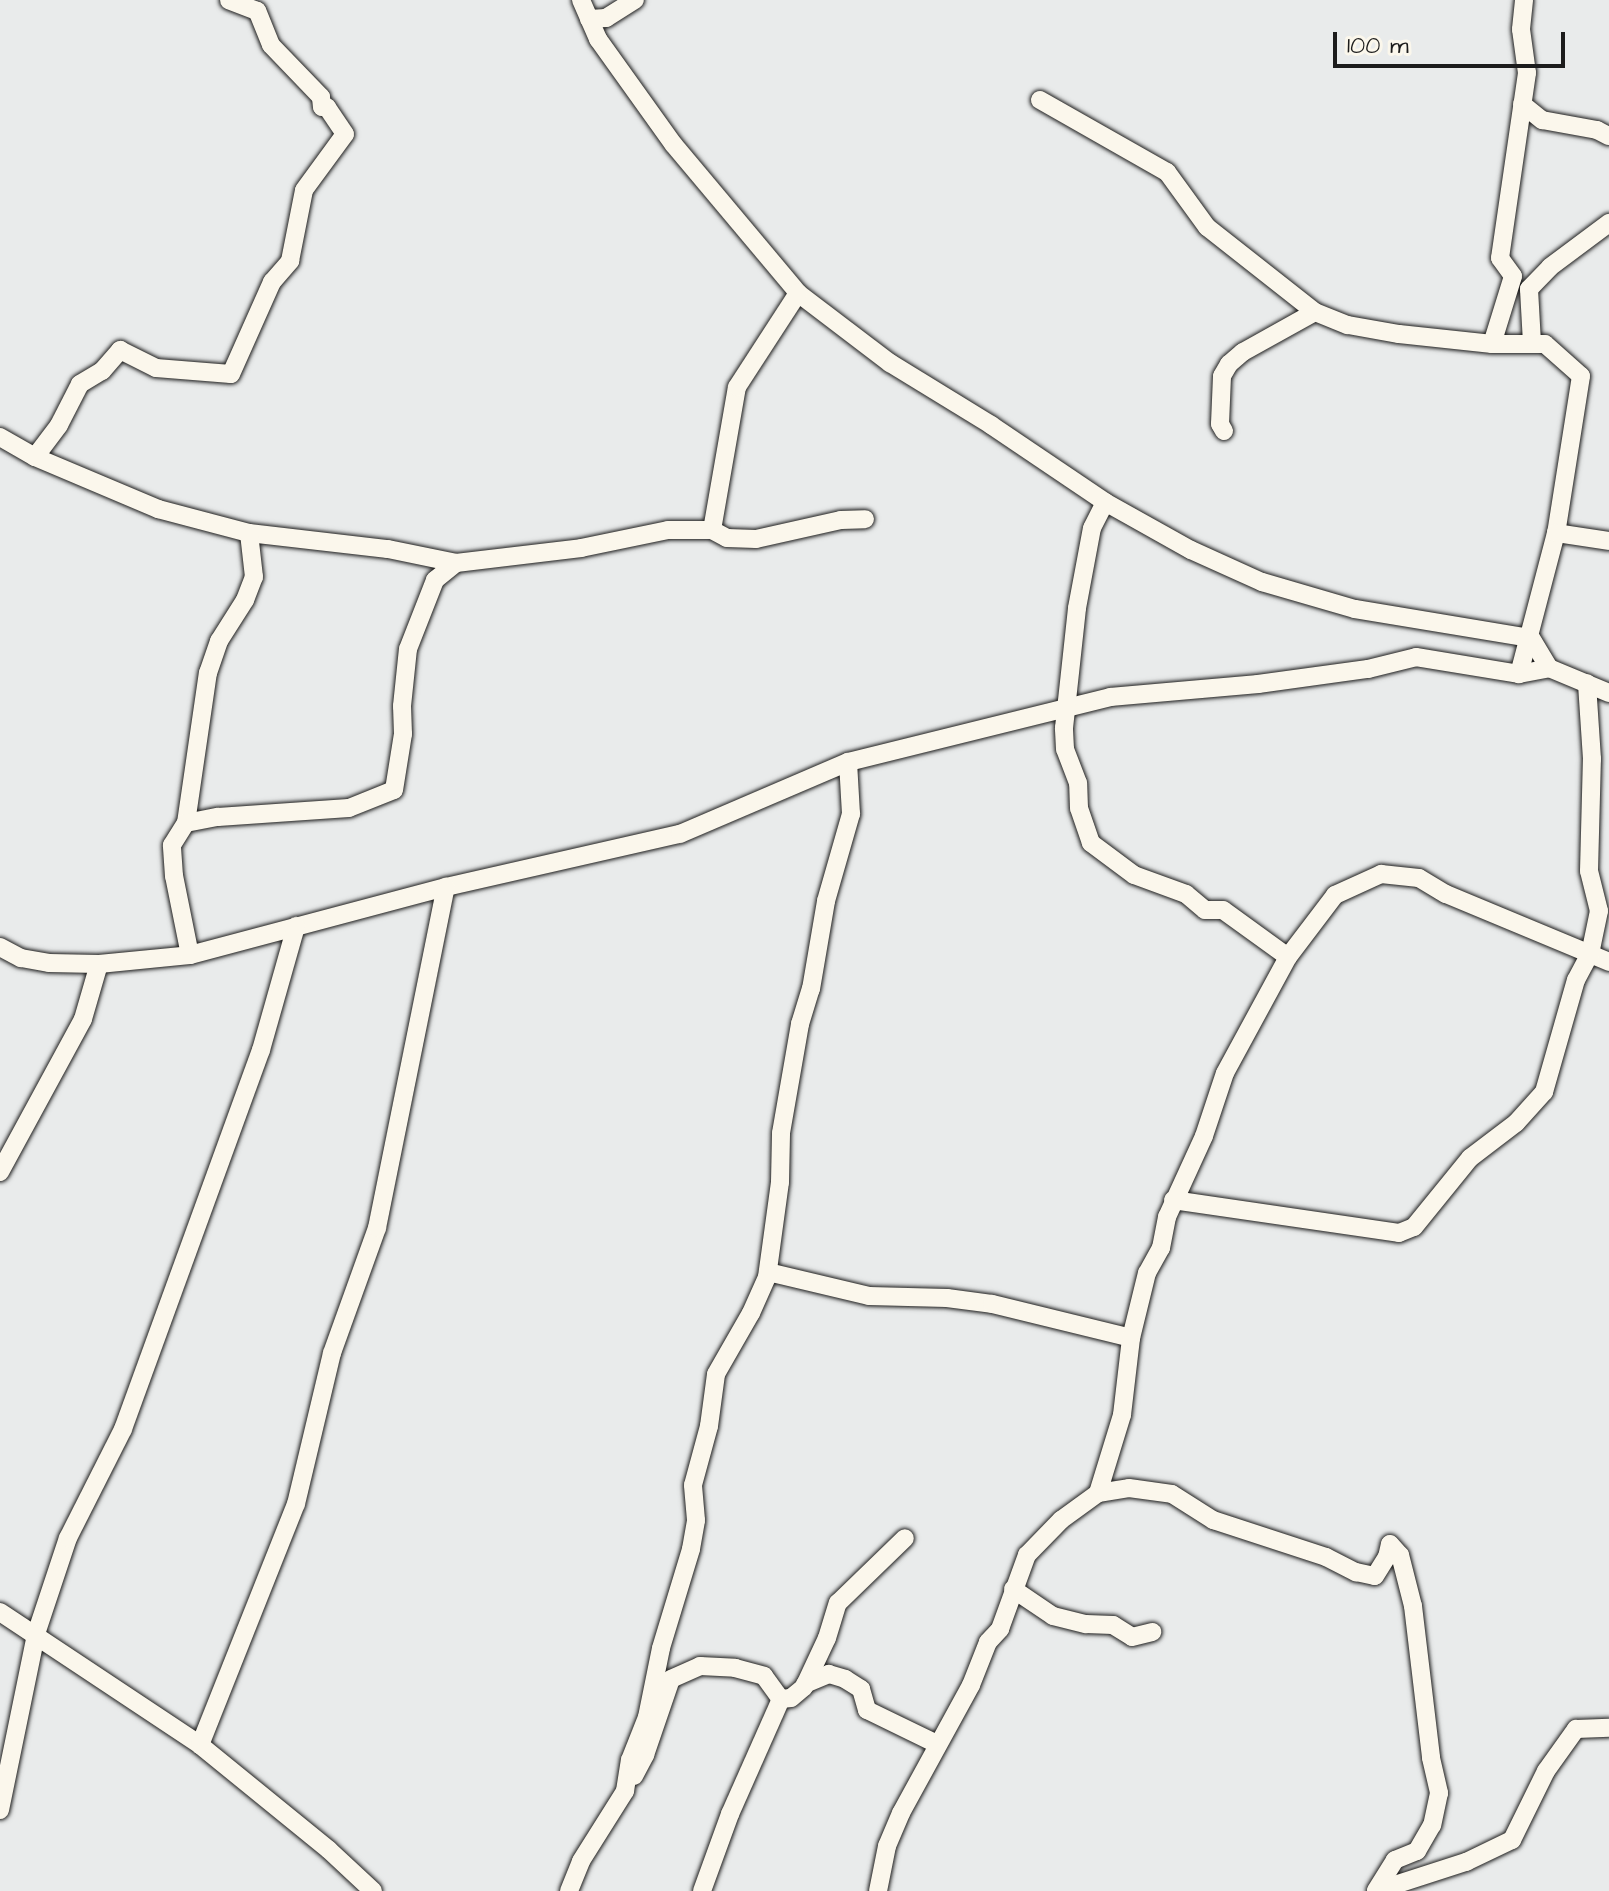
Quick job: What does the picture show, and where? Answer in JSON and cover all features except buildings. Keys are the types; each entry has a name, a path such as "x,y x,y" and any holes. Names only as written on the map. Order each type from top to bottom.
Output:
{"street":[{"path":"35,457 59,425 80,384 102,371 120,350 156,368 231,374 272,282 290,261 304,190 345,134 327,107 322,107 321,97 271,45 257,11 229,0"},
{"path":"581,0 598,39 674,145 798,293 890,363 991,425 1105,502 1191,550 1262,582 1355,609 1531,638 1549,668"},
{"path":"589,19 606,18 635,0"},
{"path":"1492,344 1513,276 1500,258 1527,73 1521,29 1524,0"},
{"path":"1040,100 1167,172 1207,227 1315,312 1348,325 1492,344 1545,344 1581,376 1556,533 1531,638 1519,674"},
{"path":"1522,104 1542,120 1597,130 1609,136"},
{"path":"1532,343 1529,289 1550,267 1609,223"},
{"path":"712,530 737,387 798,293"},
{"path":"1224,431 1220,424 1222,376 1229,364 1243,352 1315,312"},
{"path":"0,437 35,457 158,509 249,533 456,563 581,548 668,530 712,530 727,538 756,539 841,520 865,519"},
{"path":"1105,502 1092,528 1085,568 1065,749 1078,783 1079,808 1091,843 1134,875 1186,894 1205,910 1223,910 1288,957"},
{"path":"190,955 174,876 172,845 186,823 208,673 219,641 245,600 254,577 249,533"},
{"path":"1556,533 1609,541"},
{"path":"423,556 435,580"},
{"path":"186,823 218,817 349,808 394,790 403,734 402,706 408,649 435,580 456,563"},
{"path":"0,947 21,958 49,963 99,964 190,955 446,887 680,834 848,762 1067,711 1110,697 1258,684 1368,669 1416,657 1519,674 1549,668 1609,693"},
{"path":"1173,1200 1359,1230 1399,1233 1414,1227 1470,1158 1516,1123 1544,1092 1576,980 1590,954 1599,911 1589,871 1592,759 1587,683"},
{"path":"625,1791 630,1760 647,1717 661,1648 691,1549 696,1520 695,1474 709,1426 716,1374 751,1313 768,1272 780,1182 781,1133 800,1024 811,989 826,901 851,814 848,762"},
{"path":"1098,1493 1122,1415 1139,1297 1161,1248 1173,1200 1204,1136 1225,1073 1288,957 1335,895 1381,874 1419,878 1446,894 1609,962"},
{"path":"200,1745 296,1504 332,1353 377,1228 446,887"},
{"path":"0,1810 36,1634 68,1538 123,1429 261,1050 296,926"},
{"path":"0,1172 83,1019 99,964"},
{"path":"768,1272 869,1296 947,1298 992,1304 1131,1338"},
{"path":"878,1891 887,1846 919,1775 971,1685 988,1642 1000,1629 1027,1555 1061,1520 1098,1493 1129,1488 1172,1494 1213,1520 1326,1557 1356,1572 1375,1576 1390,1544 1400,1555 1413,1606 1431,1758 1439,1793 1432,1825 1417,1851 1395,1860 1376,1891"},
{"path":"781,1699 791,1698 805,1684 827,1638 838,1603 905,1538"},
{"path":"1013,1589 1053,1616 1086,1624 1113,1625 1132,1637 1152,1632"},
{"path":"0,1612 200,1745 329,1850 373,1891"},
{"path":"569,1891 581,1861 645,1755 671,1679 700,1666 735,1668 764,1676 781,1699"},
{"path":"805,1684 829,1674 845,1679 861,1689 867,1710 937,1744"},
{"path":"702,1891 730,1814 781,1699"},
{"path":"1376,1891 1466,1862 1512,1840 1546,1771 1576,1729 1609,1728"}]}
